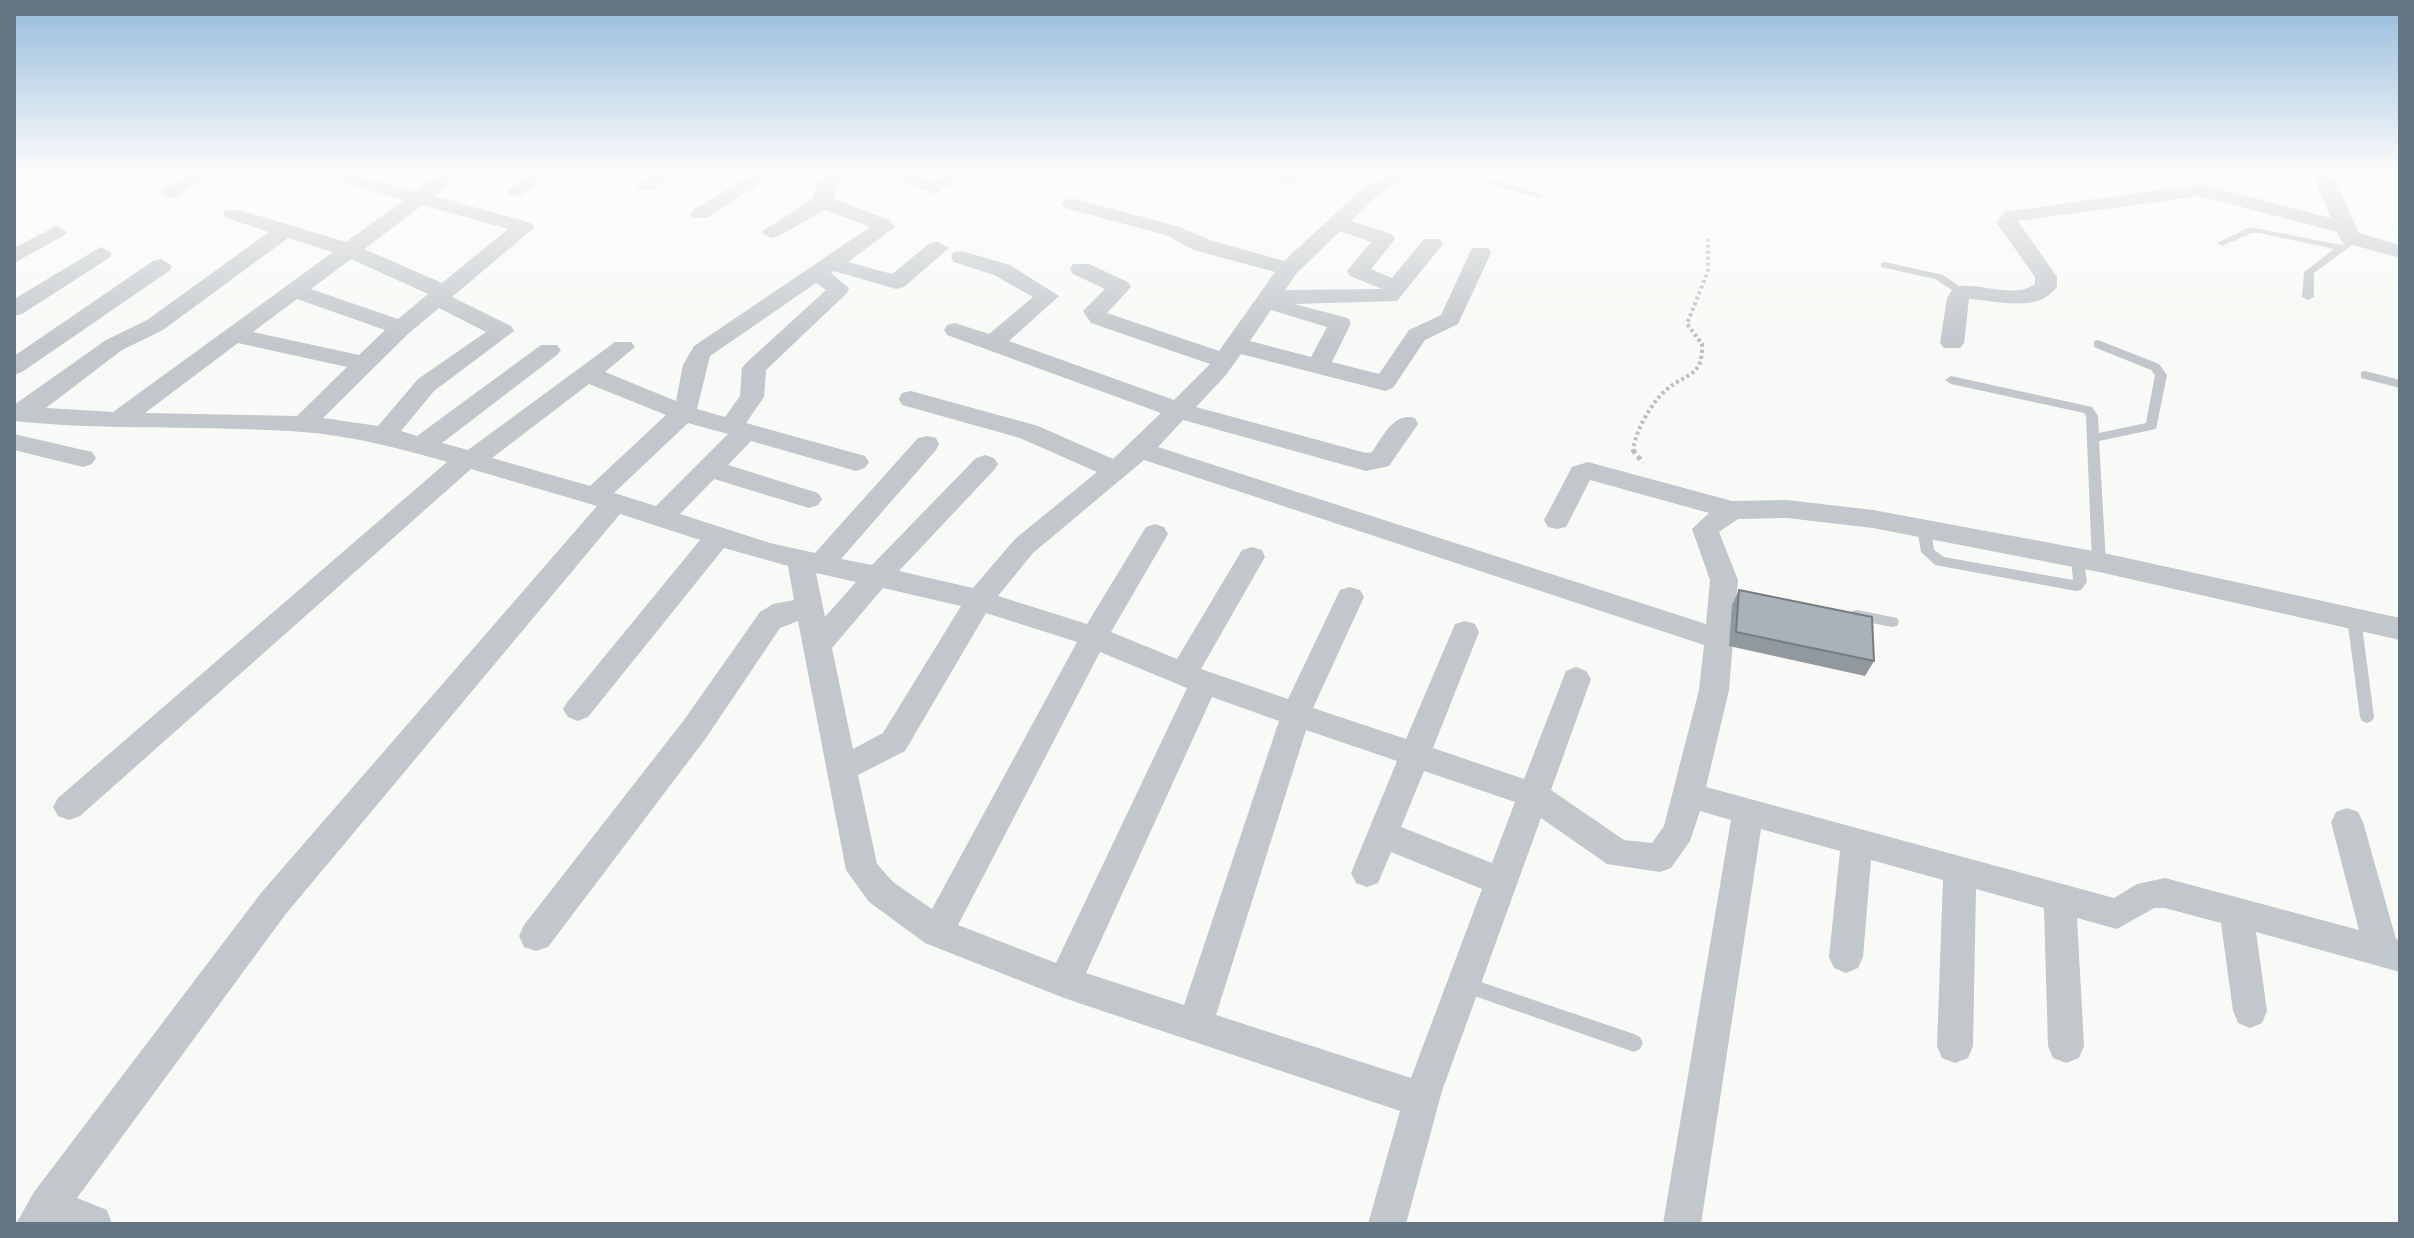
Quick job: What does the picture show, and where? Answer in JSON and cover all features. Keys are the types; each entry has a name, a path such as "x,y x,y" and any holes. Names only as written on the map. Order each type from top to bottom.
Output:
{"street":[{"path":"18,414 114,345 155,325 286,229 349,250 503,331 426,385 384,435"},
{"path":"119,420 378,229"},
{"path":"303,424 401,328 522,229"},
{"path":"772,232 777,229"},
{"path":"93,1224 41,1215 273,904 605,499 683,413 688,405 696,357 881,229"},
{"path":"1164,229 1202,245 1288,269"},
{"path":"842,769 894,742 979,600 1032,539 1140,450 1179,411 1230,353 1288,269 1330,229"},
{"path":"1353,229 1384,239 1358,271 1398,288"},
{"path":"1952,343 1958,298 1962,292 2027,298 2046,287 2046,277 2011,229"},
{"path":"2317,229 2400,252"},
{"path":"2344,229 2348,239"},
{"path":"14,257 56,232"},
{"path":"1267,300 1389,296 1432,244"},
{"path":"824,269 896,282 938,248"},
{"path":"14,309 101,253"},
{"path":"1081,269 1120,287 1094,311 1099,318 1230,353 1318,367 1380,383 1389,381 1417,335 1450,319 1480,253"},
{"path":"962,257 1002,270 1048,296 992,344"},
{"path":"14,367 161,266"},
{"path":"661,517 709,468 738,428 752,397 754,368 836,293 838,288 824,269"},
{"path":"294,291 401,328"},
{"path":"1267,300 1340,323 1318,367"},
{"path":"955,330 1179,411 1366,462 1380,460 1406,424"},
{"path":"235,335 365,364"},
{"path":"69,807 469,460 623,347"},
{"path":"421,446 549,350"},
{"path":"587,374 683,413 856,462"},
{"path":"911,399 1029,432 1116,470"},
{"path":"18,414 119,420 303,424 384,435 605,499 718,536 810,562 979,600 1094,637 1194,678 1533,795 1618,854 1660,858 1679,831 1714,690 1718,639 1730,590 1705,529 1732,510"},
{"path":"14,442 83,458"},
{"path":"927,444 810,562 810,609 862,870 881,892 937,932 1064,982 1421,1100"},
{"path":"1140,450 1718,639"},
{"path":"817,646 877,577 985,464"},
{"path":"709,468 809,499"},
{"path":"1557,520 1581,473 1588,471 1732,510 1787,509 1924,529 2089,560 2400,629"},
{"path":"937,932 1094,637 1155,534"},
{"path":"578,709 718,536"},
{"path":"1064,982 1194,678 1252,557"},
{"path":"1195,1026 1296,713 1350,597"},
{"path":"536,936 695,729 770,620 783,612 810,609"},
{"path":"1367,873 1465,632"},
{"path":"1387,1224 1421,1100 1576,679"},
{"path":"1688,795 2117,914 2156,892 2391,954"},
{"path":"1682,1224 1748,812"},
{"path":"2347,822 2391,954"},
{"path":"1382,834 1501,882"},
{"path":"1846,957 1857,842"},
{"path":"1955,1046 1960,871"},
{"path":"2060,899 2066,1046"},
{"path":"2236,912 2250,1011"}],"lane":[{"path":"2222,243 2250,230 2348,239"},
{"path":"2308,297 2309,272 2348,239"},
{"path":"1885,265 1939,277 1962,292"},
{"path":"2094,438 2152,426 2161,375 2155,367 2098,344"},
{"path":"2365,375 2400,384"},
{"path":"1951,380 2088,410 2092,416 2094,438 2089,560"},
{"path":"1846,612 1892,622"},
{"path":"2354,618 2367,717"},
{"path":"1463,984 1634,1043"}],"path":[{"path":"1651,469 1633,453 1633,447 1660,396 1697,372 1703,348 1687,324 1708,271 1708,236"}],"building":[{"path":"1739,590 1872,617 1874,661 1736,632"}]}
